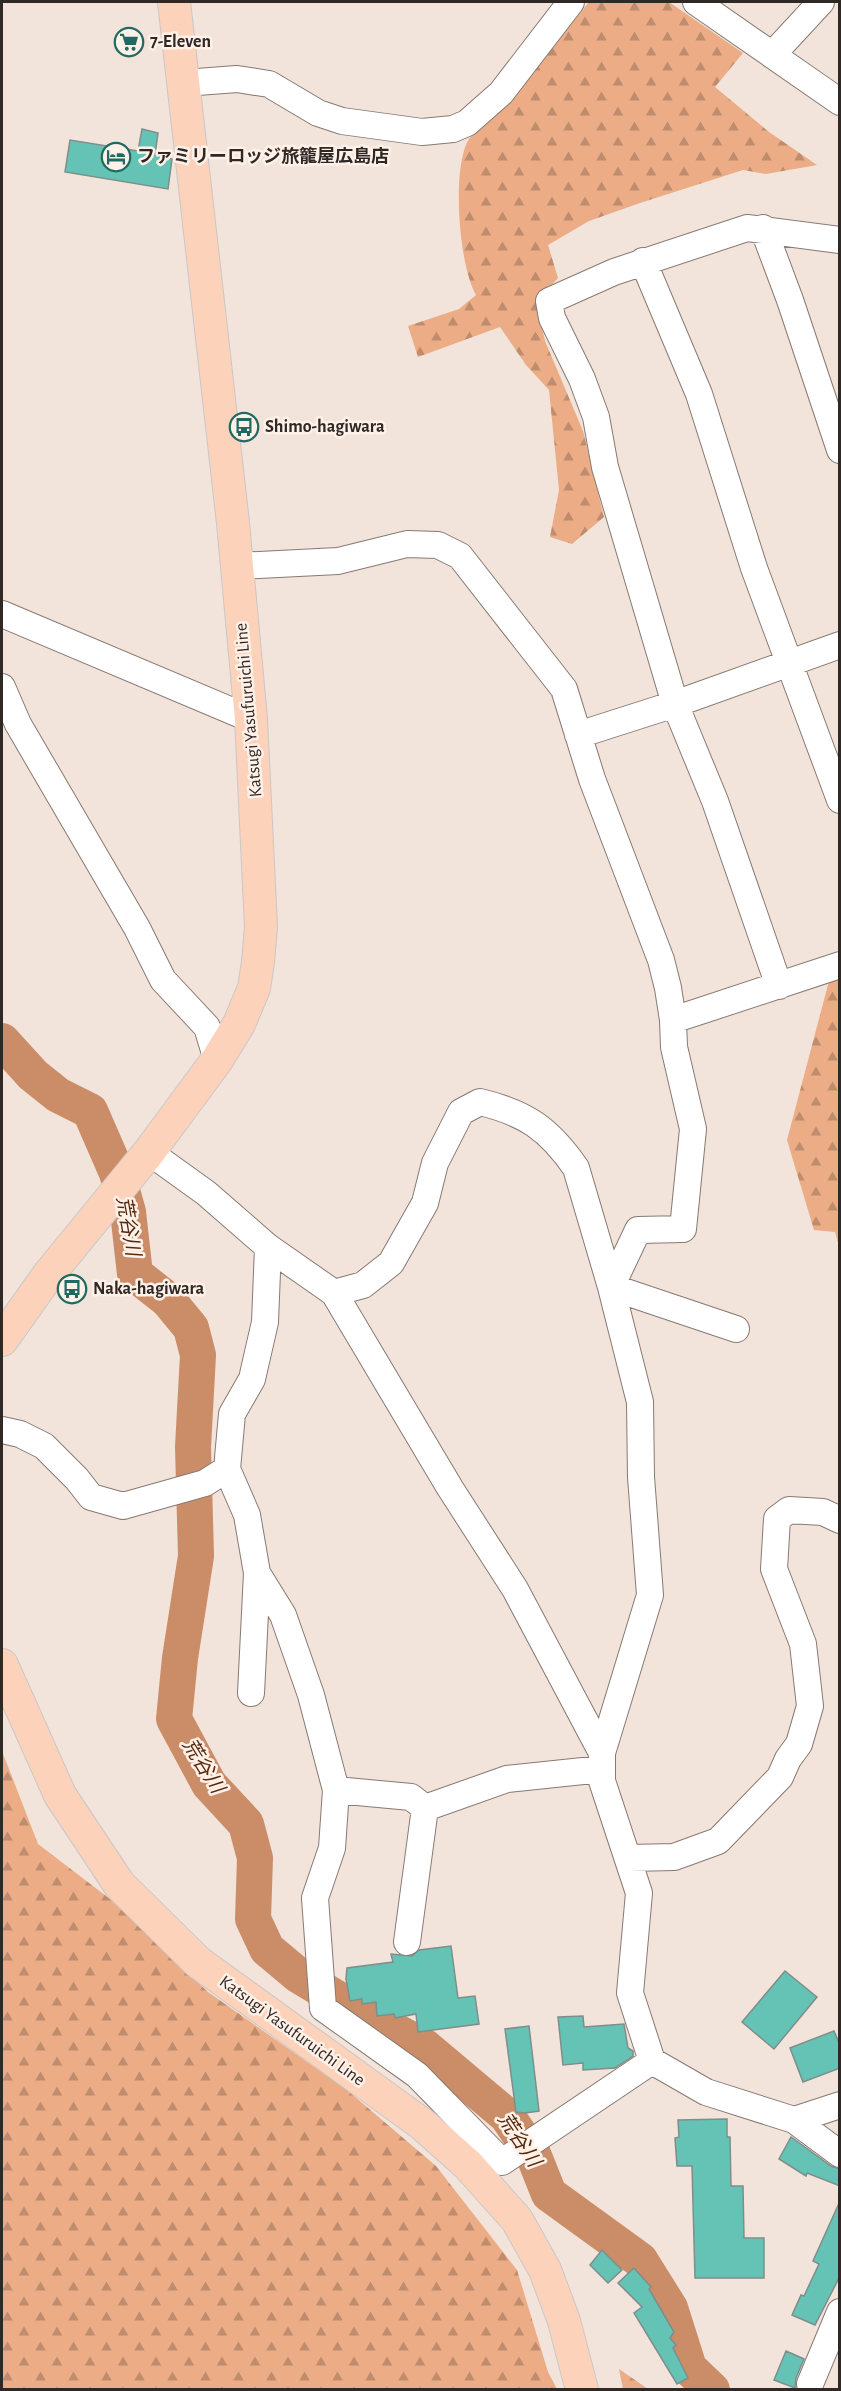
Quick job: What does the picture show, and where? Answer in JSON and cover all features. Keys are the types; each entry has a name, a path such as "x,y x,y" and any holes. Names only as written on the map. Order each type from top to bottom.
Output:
{"main road":[{"name":"Katsugi Yasufuruichi Line","path":"2,1340 49,1274 144,1158 217,1060 238,1024 254,988 258,962 261,927 251,719 237,566 174,2"},
{"name":"Katsugi Yasufuruichi Line","path":"2,1665 60,1795 119,1884 198,1962 422,2124 468,2165 517,2220 545,2270 564,2321 582,2390"}],"street":[{"path":"184,83 237,79 269,84 318,113 342,121 422,132 453,129 467,123 501,93 571,2"},
{"path":"696,2 840,102"},
{"path":"772,55 821,2"},
{"path":"779,986 715,801 675,704 605,467 596,417 582,379 552,318 549,301 643,261 747,228 762,228 840,240"},
{"path":"762,228 790,300 840,450"},
{"path":"643,261 699,394 754,568 840,800"},
{"path":"237,566 338,561 407,544 438,545 460,556 564,689 592,779 661,960 668,988 674,1047 693,1129 683,1229 638,1230 611,1287"},
{"path":"2,614 251,719"},
{"path":"578,735 675,704 840,645"},
{"path":"2,687 18,724 137,928 163,980 207,1027 217,1060"},
{"path":"672,1020 840,965"},
{"path":"334,1293 363,1285 391,1263 425,1203 435,1163 461,1112 480,1102 528,1118 566,1153 576,1168 611,1287 640,1402 641,1477 650,1595 602,1761 602,1781 639,1893 630,1993 652,2061 706,2092 794,2120 840,2154"},
{"path":"144,1158 206,1193 268,1247 334,1293 450,1488 515,1589 602,1761"},
{"path":"251,1693 257,1573 247,1515 227,1469 232,1414 252,1379 266,1322 268,1247"},
{"path":"611,1287 736,1329"},
{"path":"2,1430 20,1434 44,1446 77,1479 91,1497 123,1506 205,1483 227,1469"},
{"path":"629,1858 674,1857 718,1840 780,1777 788,1759 799,1744 810,1707 803,1644 788,1598 774,1569 777,1519 789,1510 823,1512 840,1520"},
{"path":"257,1573 283,1616 311,1695 336,1790 333,1848 315,1898 323,2008 417,2075 502,2162 652,2061"},
{"path":"425,1808 507,1779 602,1761"},
{"path":"336,1790 411,1797 425,1808"},
{"path":"407,1942 425,1808"},
{"path":"794,2120 840,2105"},
{"path":"810,2384 840,2312"}],"green space":[{"path":"589,2 669,2 743,53 715,87 769,132 817,165 766,174 743,170 589,221 548,245 558,278 536,302 545,341 583,431 604,517 572,544 550,537 559,490 549,390 526,365 500,327 418,357 408,326 459,309 476,295 465,262 459,217 460,172 463,153 473,134 509,102"},
{"path":"839,970 839,1246 835,1232 814,1230 787,1140 829,981"},
{"path":"2,1751 38,1844 110,1899 208,1992 347,2090 436,2166 517,2270 548,2372 557,2389 2,2389"},
{"path":"619,2369 648,2389 623,2389"}],"building":[{"name":"ファミリーロッジ旅籠屋広島店","path":"142,129 158,133 155,155 172,159 168,189 65,172 70,140 138,151"},
{"path":"451,1946 458,1998 475,1996 479,2024 418,2032 416,2014 395,2018 394,2014 377,2016 376,2002 362,2004 362,1999 350,2001 346,1979 347,1968 393,1962 391,1954 412,1956 419,1950"},
{"path":"785,1971 817,1997 774,2049 742,2022"},
{"path":"583,2016 584,2027 624,2024 628,2048 633,2051 633,2056 615,2068 583,2070 583,2063 563,2065 558,2017"},
{"path":"529,2026 539,2111 525,2113 516,2112 505,2029"},
{"path":"834,2031 840,2045 840,2068 803,2082 790,2048"},
{"path":"727,2119 727,2137 730,2137 731,2186 743,2186 744,2238 764,2238 764,2278 695,2278 692,2166 677,2166 675,2138 679,2137 678,2120"},
{"path":"791,2137 831,2166 840,2169 840,2186 807,2173 806,2176 779,2159"},
{"path":"840,2201 840,2276 815,2325 792,2315 819,2264 813,2261"},
{"path":"602,2250 622,2270 608,2283 590,2265"},
{"path":"634,2268 651,2287 649,2289 674,2332 670,2338 676,2345 673,2348 688,2378 677,2384 634,2313 642,2307 618,2283"},
{"path":"786,2351 804,2359 796,2378 795,2388 774,2380"}],"waterway":[{"name":"荒谷川","path":"2,1041 33,1075 58,1095 90,1111 117,1173 128,1212 135,1274 168,1300 191,1328 198,1355 193,1447 196,1556 180,1658 174,1719 209,1784 246,1824 255,1858 253,1919 267,1949 298,1975 363,2014 425,2047 507,2116 533,2154 549,2194 640,2260 670,2308 689,2368 712,2390"}],"place":[{"name":"7-Eleven","path":"129,42"},
{"name":"ファミリーロッジ旅籠屋広島店","path":"116,157"},
{"name":"Shimo-hagiwara","path":"244,427"},
{"name":"Naka-hagiwara","path":"72,1289"}]}
